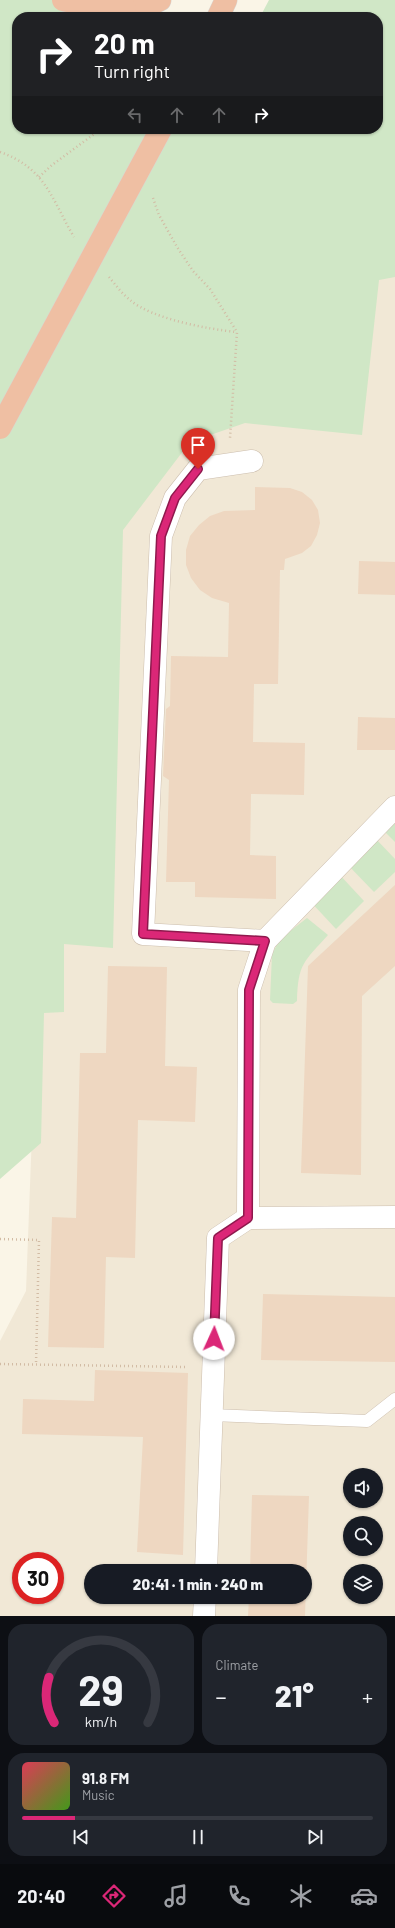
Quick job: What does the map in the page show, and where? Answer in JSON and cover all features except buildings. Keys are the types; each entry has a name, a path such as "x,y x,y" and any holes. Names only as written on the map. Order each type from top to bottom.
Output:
{"highway":[{"path":"63,0 95,7 125,8 152,4 160,0"},
{"path":"220,12 226,0"},
{"path":"0,428 158,134"}],"street":[{"path":"252,461 198,469 175,498 161,536 143,934 265,941"},
{"path":"248,1218 249,990 265,941 395,807"},
{"path":"206,1564 218,1238 248,1218 395,1217"},
{"path":"204,1616 205,1604"}],"lane":[{"path":"211,1416 367,1421 395,1399"}],"path":[{"path":"39,177 52,165 94,134"},
{"path":"152,195 159,215 176,247 193,271 210,289 237,332 228,464"},
{"path":"0,1239 39,1240 36,1364"},
{"path":"0,1364 213,1368"}],"shaded area":[{"path":"395,0 395,1616 0,1616 0,1341 26,1291 53,580 374,134 383,134 383,12"}],"green space":[{"path":"0,0 150,0 156,12 12,12 12,134 383,134 383,12 263,12 269,0 395,0 395,277 379,280 362,435 245,423 190,442 123,530 113,948 64,944 64,1012 44,1013 41,1143 0,1179"},
{"path":"395,819 395,842 383,830"},
{"path":"375,838 395,859 395,872 374,892 347,864"},
{"path":"338,873 364,901 336,929 309,900"},
{"path":"307,918 328,935 313,951 304,964 299,978 297,1001 293,1004 273,1003 270,1000 272,954 280,939"}],"route":[{"path":"198,469 175,498 161,536 143,934 265,941 249,990 248,1218 218,1238 214,1339"}]}
